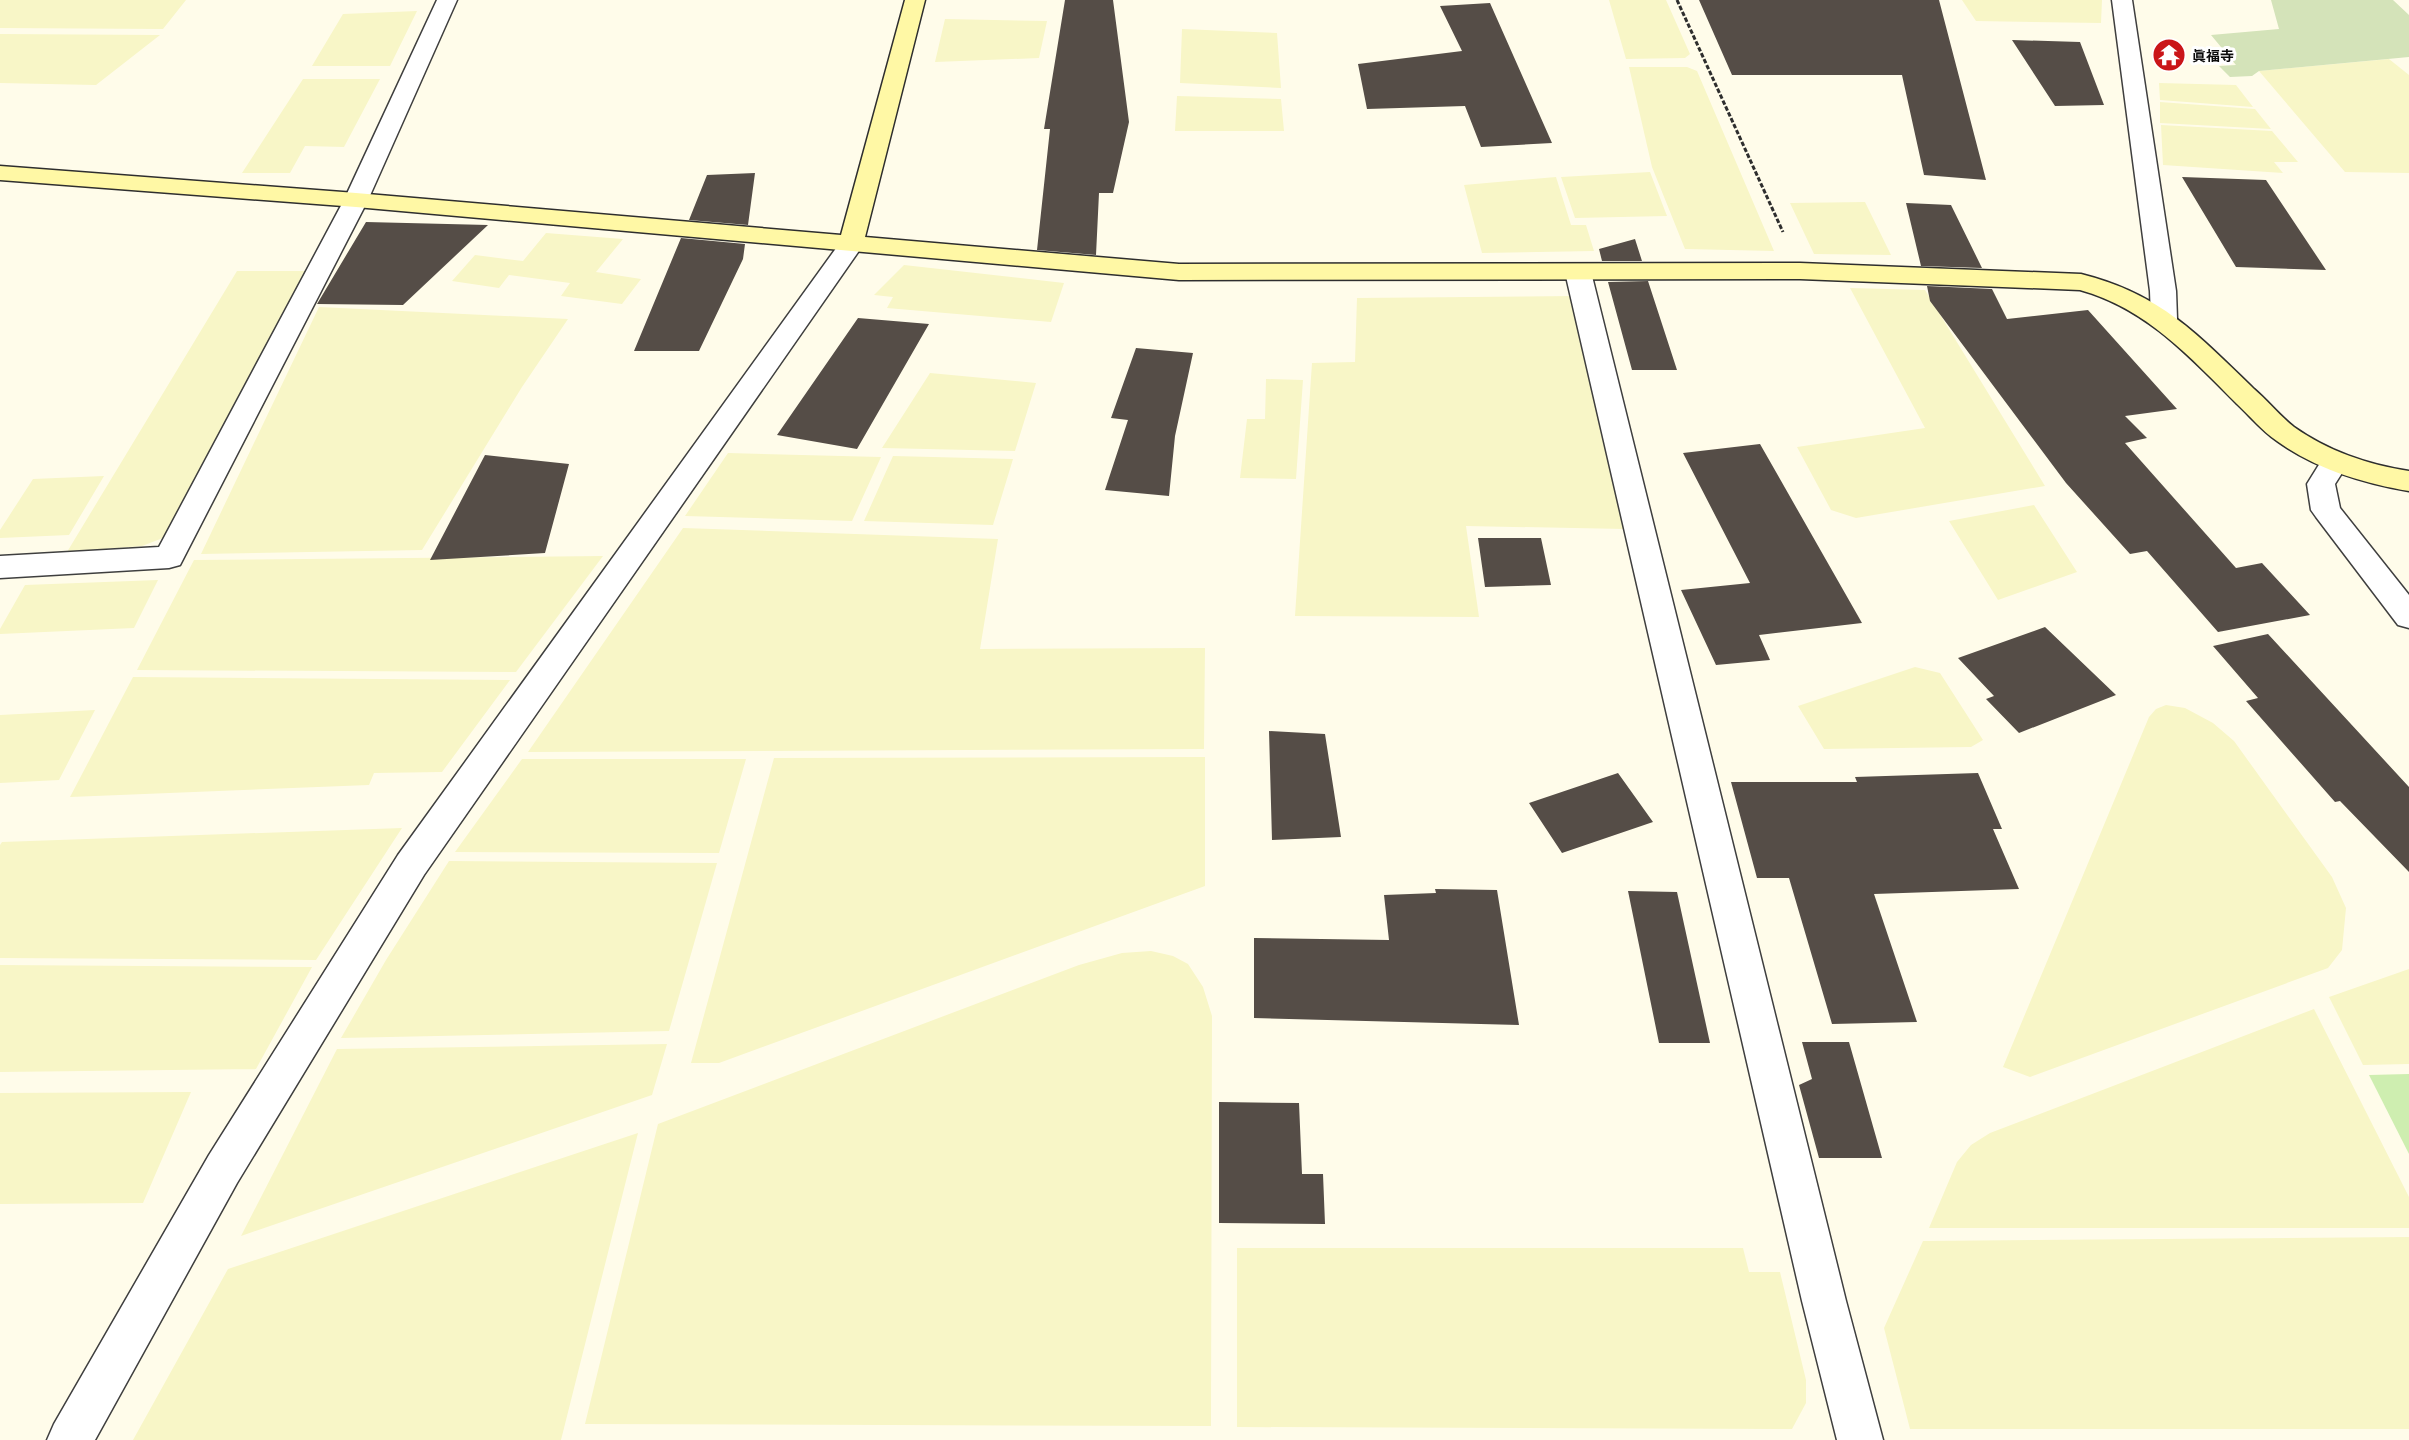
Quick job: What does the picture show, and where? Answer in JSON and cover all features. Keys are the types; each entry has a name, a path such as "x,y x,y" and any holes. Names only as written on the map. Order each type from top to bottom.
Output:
{"street":[{"path":"0,567 169,557 356,200 447,0"},
{"path":"70,1440 223,1169 411,865 851,245 915,0"},
{"path":"2122,0 2163,291 2163,319"},
{"path":"0,173 356,200 1179,272 1800,271 2081,282 2104,286 2126,295 2163,319 2288,436 2335,462 2380,477 2409,481"},
{"path":"1578,272 1778,1111 1860,1440"},
{"path":"2335,462 2320,484 2326,510 2409,617"}],"path":[{"path":"1677,0 1800,271"}],"shaded area":[{"path":"0,0 186,0 163,29 0,28"},
{"path":"1609,0 1666,0 1690,54 1685,58 1626,59"},
{"path":"1962,0 2102,0 2101,23 1976,21"},
{"path":"417,11 390,66 312,66 343,14"},
{"path":"945,19 1047,21 1039,58 935,62"},
{"path":"1182,29 1277,33 1281,88 1180,83"},
{"path":"0,34 160,35 96,85 0,83"},
{"path":"2389,59 2409,75 2409,173 2345,172 2259,71"},
{"path":"1629,67 1687,67 1697,71 1774,251 1685,249 1652,167"},
{"path":"303,79 380,79 344,147 305,146 290,173 242,173"},
{"path":"2159,83 2236,85 2253,107 2160,100"},
{"path":"1177,96 1281,99 1284,131 1175,131"},
{"path":"2160,102 2255,109 2271,129 2160,123"},
{"path":"2161,125 2272,131 2298,162 2274,162 2283,173 2163,165"},
{"path":"1650,172 1667,216 1575,218 1561,177"},
{"path":"1556,177 1571,225 1586,225 1594,251 1482,253 1464,185"},
{"path":"1865,202 1891,255 1814,254 1790,203"},
{"path":"546,233 623,239 596,272 641,279 622,304 561,296 570,283 509,275 499,288 452,281 475,255 523,261"},
{"path":"904,265 1064,283 1051,322 887,308 893,297 874,295"},
{"path":"237,271 307,271 179,526 163,538 142,546 67,552"},
{"path":"1850,288 1925,290 2045,486 1856,518 1831,510 1797,447 1925,428"},
{"path":"1575,296 1625,529 1466,526 1479,617 1295,616 1312,363 1355,362 1357,298"},
{"path":"319,307 568,319 522,387 422,550 201,554"},
{"path":"930,373 1036,383 1015,451 882,448"},
{"path":"1266,379 1303,380 1296,479 1240,478 1247,419 1265,419"},
{"path":"728,453 881,457 852,521 685,516"},
{"path":"893,456 1013,459 993,525 864,521"},
{"path":"104,476 69,535 0,538 0,530 33,479"},
{"path":"2034,505 2077,572 1998,600 1949,521"},
{"path":"683,528 998,539 980,649 1205,648 1204,749 528,752"},
{"path":"603,556 516,672 137,670 194,560"},
{"path":"158,580 134,628 0,634 0,629 25,585"},
{"path":"1915,667 1940,673 1983,740 1971,747 1824,749 1798,706"},
{"path":"133,677 510,680 442,772 374,773 369,785 70,797"},
{"path":"2166,705 2185,708 2213,723 2234,741 2332,877 2346,908 2342,950 2328,968 2030,1077 2003,1067 2149,717 2156,709"},
{"path":"95,710 59,780 0,783 0,715"},
{"path":"1205,757 1205,886 719,1063 691,1063 774,758"},
{"path":"522,759 746,759 719,853 455,852"},
{"path":"402,828 316,960 0,958 0,845 2,842"},
{"path":"449,861 717,863 669,1031 341,1038 386,960"},
{"path":"1151,951 1173,956 1188,964 1203,987 1212,1016 1211,1426 585,1424 658,1124 1079,965 1122,953"},
{"path":"0,965 312,967 256,1069 0,1072"},
{"path":"2409,969 2409,1064 2363,1065 2329,997"},
{"path":"2314,1009 2409,1197 2409,1228 1929,1228 1957,1162 1971,1145 1990,1133"},
{"path":"667,1044 652,1095 241,1236 337,1049"},
{"path":"191,1092 143,1203 0,1204 0,1093"},
{"path":"638,1133 561,1440 133,1440 228,1269"},
{"path":"2409,1237 2409,1429 1910,1429 1884,1328 1923,1241"},
{"path":"1237,1248 1743,1248 1749,1272 1780,1272 1806,1380 1806,1403 1792,1429 1237,1427"}],"green space":[{"path":"2271,0 2393,0 2409,15 2409,57 2259,71 2252,76 2230,77 2219,66 2236,65 2211,35 2279,29"},
{"path":"2409,1074 2409,1154 2369,1075"}],"building":[{"path":"1065,0 1113,0 1129,122 1113,193 1099,193 1096,255 1037,250 1050,129 1044,129"},
{"path":"1699,0 1939,0 1986,180 1924,175 1902,75 1732,75"},
{"path":"1490,3 1552,143 1481,147 1465,106 1367,109 1358,64 1462,51 1440,6"},
{"path":"2012,40 2080,42 2104,105 2055,106"},
{"path":"755,173 748,225 689,220 707,175"},
{"path":"2182,177 2266,180 2326,270 2236,267"},
{"path":"1906,203 1951,205 1982,268 1921,266"},
{"path":"366,222 488,225 403,305 317,304"},
{"path":"681,238 745,244 743,259 699,351 634,351"},
{"path":"1635,239 1642,261 1602,261 1599,249"},
{"path":"1648,281 1677,370 1632,370 1608,282"},
{"path":"1927,286 1992,289 2007,319 2088,310 2177,409 2125,416 2147,438 2125,443 2236,568 2262,563 2310,615 2218,632 2147,551 2130,554 2066,483 1930,301"},
{"path":"858,318 929,324 857,449 777,435"},
{"path":"1136,348 1193,353 1175,436 1169,496 1105,490 1128,420 1111,418"},
{"path":"1760,444 1862,623 1759,635 1770,660 1716,665 1681,590 1750,583 1683,453"},
{"path":"485,455 569,464 545,553 430,560"},
{"path":"1478,538 1541,538 1551,585 1485,587"},
{"path":"2045,627 2116,695 2019,733 1986,699 1994,696 1958,658"},
{"path":"2268,634 2409,787 2409,872 2340,801 2335,802 2246,701 2258,698 2213,646"},
{"path":"1269,731 1325,734 1341,837 1272,840"},
{"path":"1618,773 1653,822 1562,853 1529,803"},
{"path":"1978,773 2002,829 1993,829 2019,889 1874,894 1917,1022 1832,1024 1789,878 1757,878 1731,782 1857,782 1855,777"},
{"path":"1435,889 1497,890 1519,1025 1254,1018 1254,938 1389,940 1384,895 1436,893"},
{"path":"1628,891 1677,892 1710,1043 1659,1043"},
{"path":"1802,1042 1849,1042 1882,1158 1819,1158 1799,1085 1812,1079"},
{"path":"1219,1102 1299,1103 1302,1174 1323,1174 1325,1224 1219,1223"}],"place":[{"name":"眞福寺","path":"2169,55"}]}
